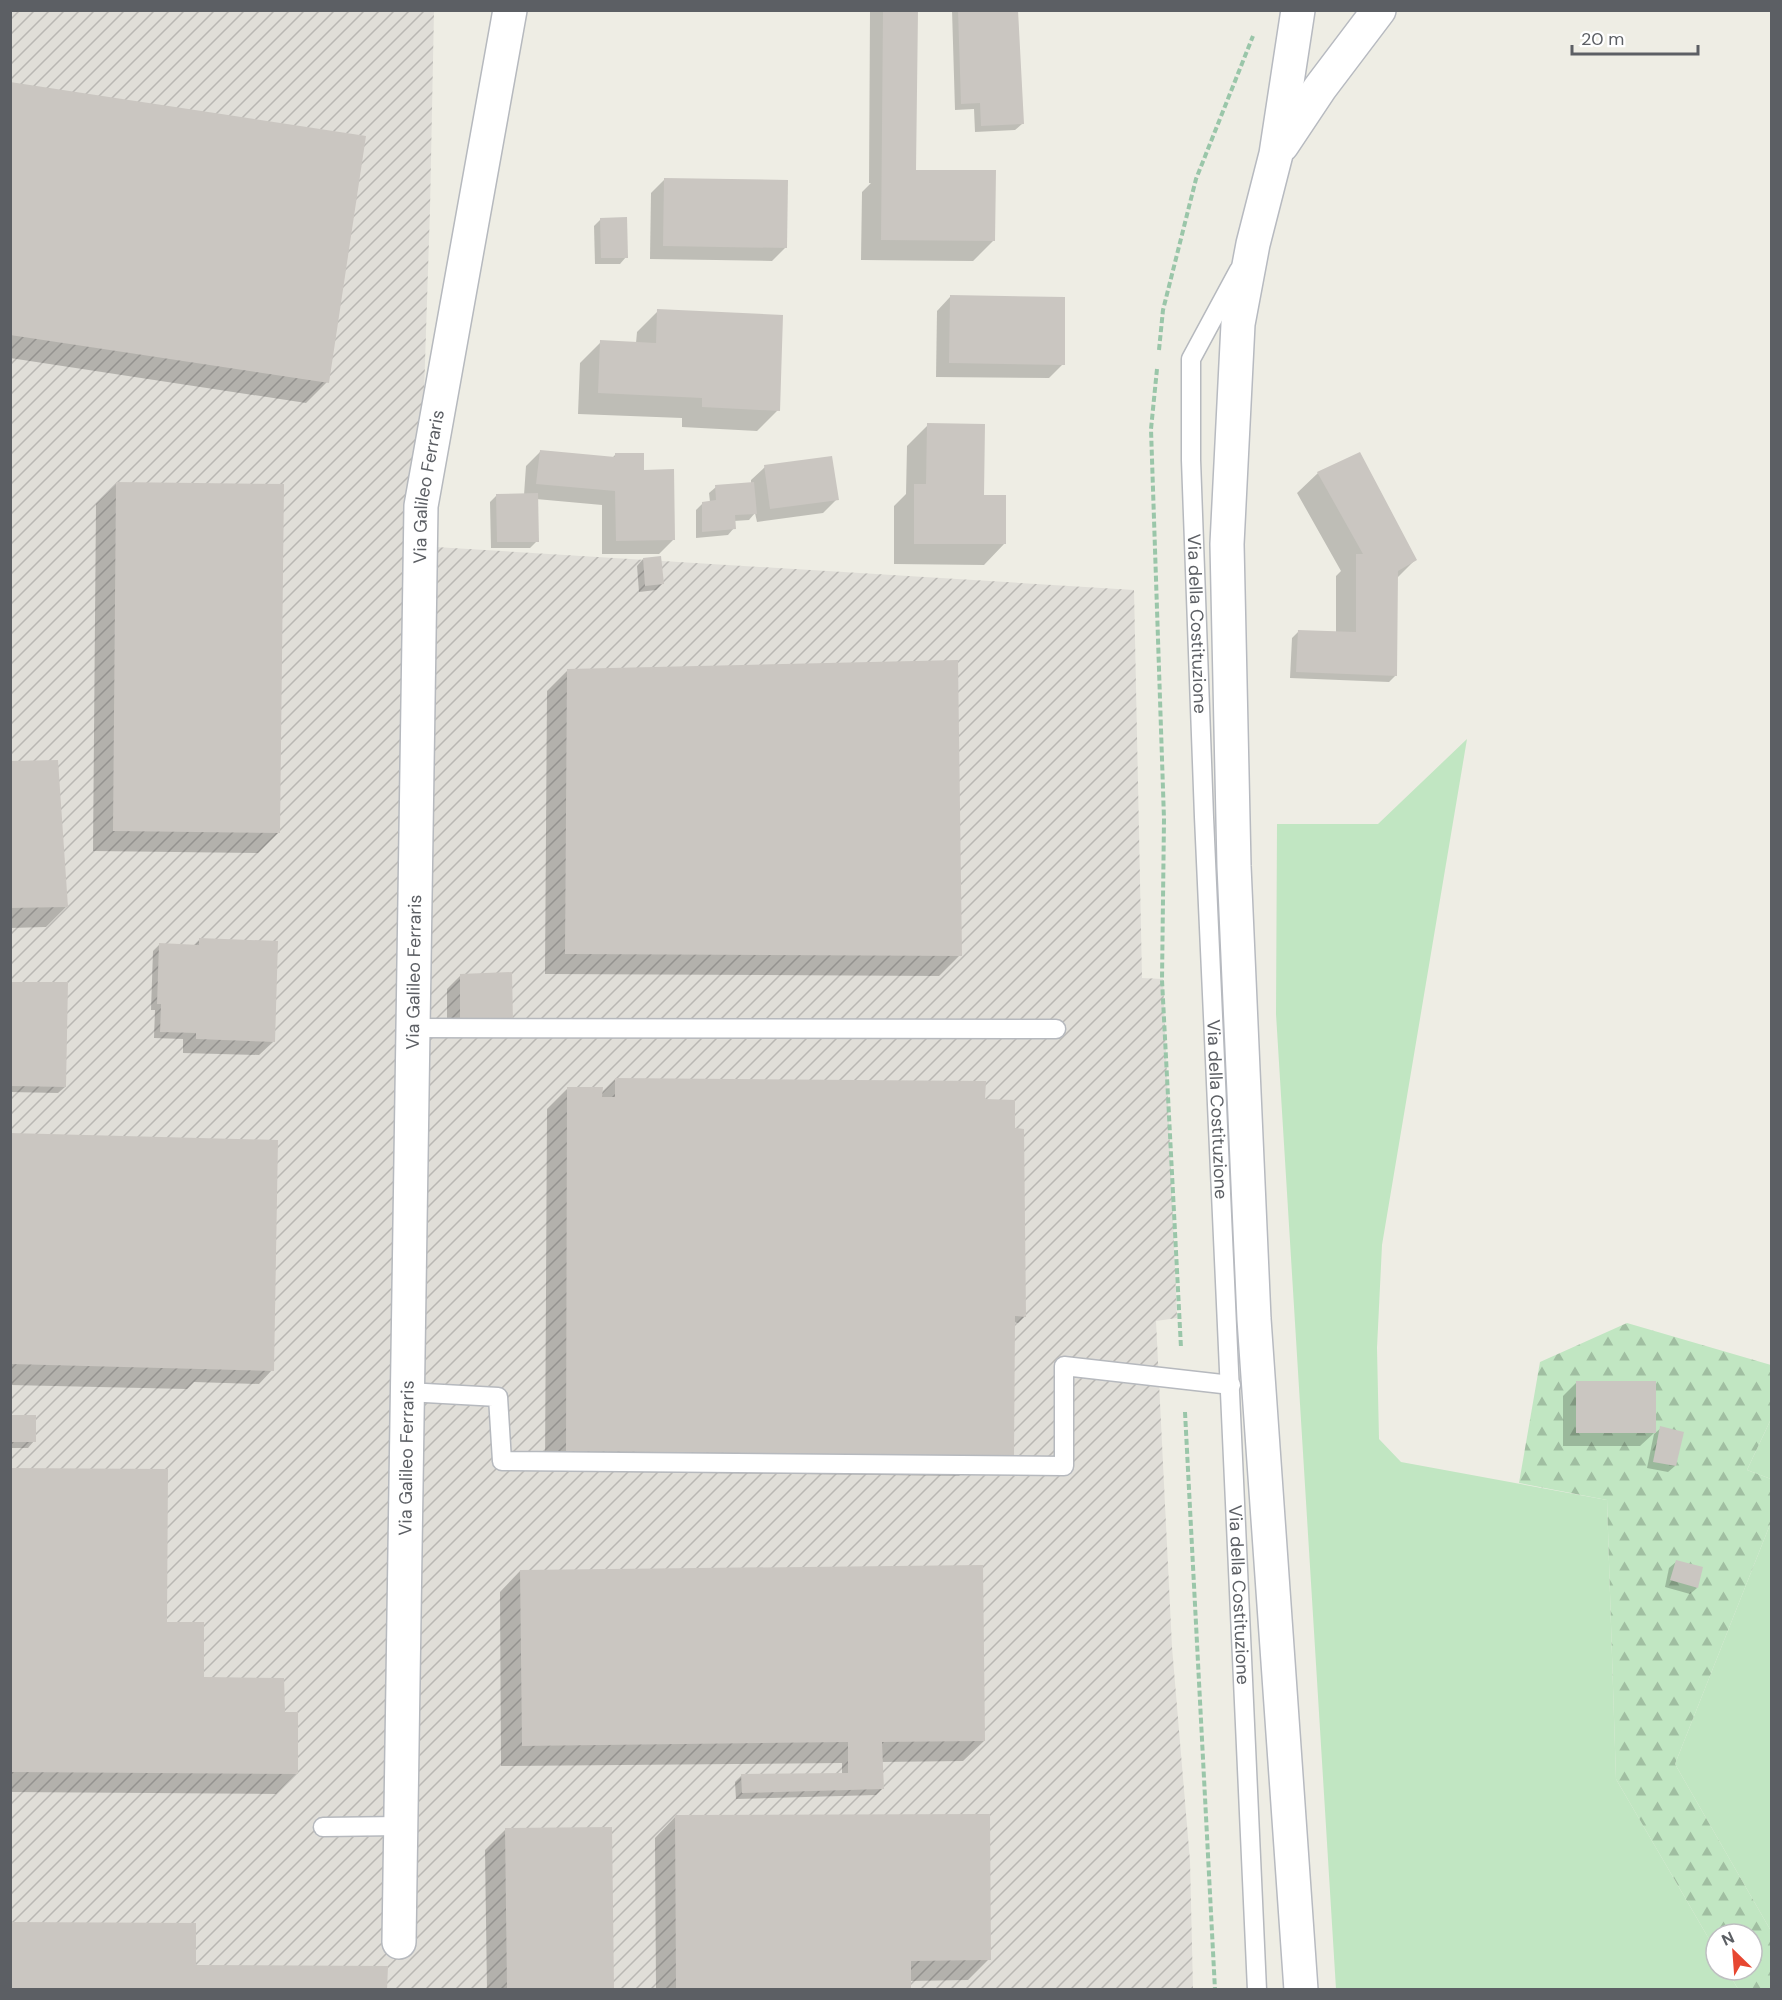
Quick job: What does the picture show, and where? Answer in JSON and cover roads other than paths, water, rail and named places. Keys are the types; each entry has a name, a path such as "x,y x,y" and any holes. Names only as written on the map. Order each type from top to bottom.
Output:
{"main road":[{"name":"Via Galileo Ferraris","path":"399,1942 421,506 510,10"},
{"name":"Via della Costituzione","path":"1298,10 1276,154 1253,244 1238,324 1227,544 1234,866 1254,1319 1301,1989"},
{"name":"Via della Costituzione","path":"1276,154 1320,88 1379,10"}],"lane":[{"name":"Via della Costituzione","path":"1253,244 1191,359 1191,460 1204,817 1257,1989"},
{"path":"413,1028 1056,1029"},
{"path":"407,1392 498,1397 502,1461 1064,1466 1064,1366 1231,1385"},
{"path":"323,1827 400,1826"}]}
